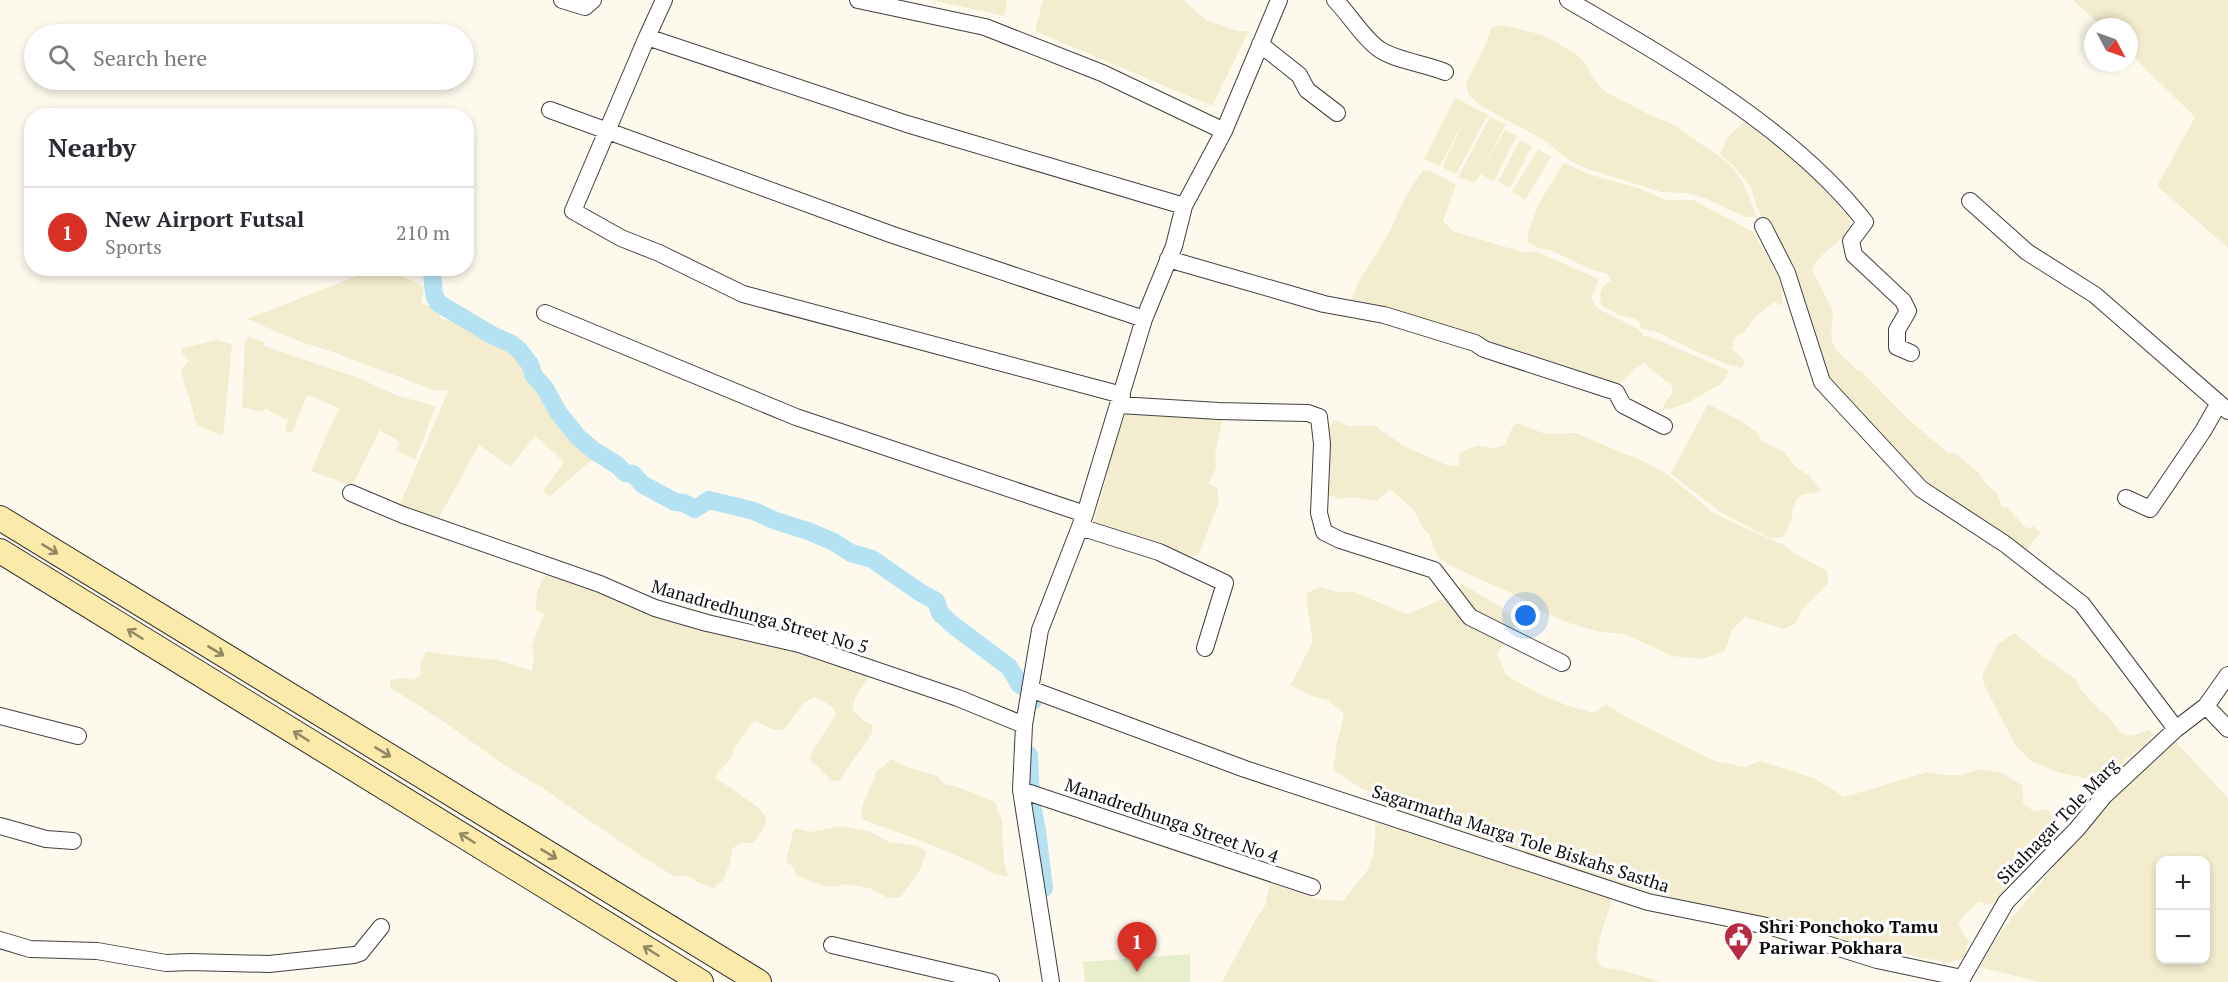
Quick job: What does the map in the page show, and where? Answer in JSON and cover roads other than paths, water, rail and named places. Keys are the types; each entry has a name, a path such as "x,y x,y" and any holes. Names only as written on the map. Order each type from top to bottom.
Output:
{"street":[{"path":"562,0 585,7 593,0"},
{"path":"664,0 573,211 621,238 659,253 743,294 1120,400 1219,411 1308,413 1319,417 1322,444 1319,513 1324,532 1340,540 1434,570 1470,617 1562,663"},
{"path":"1051,982 1021,790 1024,725 1040,630 1082,521 1144,319 1168,259 1184,206 1224,130 1278,0"},
{"path":"1335,0 1379,50 1445,72"},
{"path":"1568,0 1647,46 1757,121 1806,159 1854,208 1865,222 1851,242 1854,255 1903,301 1908,311 1897,330 1897,347 1911,353"},
{"path":"866,1 985,27 1102,73 1224,130"},
{"path":"647,37 907,124 1184,206"},
{"path":"1260,44 1299,75 1307,90 1337,113"},
{"path":"550,110 893,235 1144,319"},
{"path":"1970,201 2027,252 2095,295 2223,407 2203,431 2150,509 2126,498"},
{"path":"1762,226 1787,273 1822,382 1921,489 2005,544 2082,604 2176,729"},
{"path":"1168,259 1324,304 1384,315 1466,340 1484,349 1616,392 1623,405 1664,426"},
{"path":"545,313 796,417 1082,521 1159,552 1225,583 1205,648"},
{"name":"Manadredhunga Street No 5","path":"351,493 403,515 600,584 655,608 707,623 799,644 958,698 1024,725"},
{"path":"0,518 759,982"},
{"path":"0,551 701,982"},
{"name":"Sitalnagar Tole Marg","path":"1961,980 2006,902 2077,829 2104,796 2176,729 2206,706 2228,675"},
{"name":"Sagarmatha Marga Tole Biskahs Sastha","path":"1030,689 1245,769 1648,902 1772,927 1877,960 1961,980"},
{"path":"2206,706 2228,729"},
{"path":"0,716 78,736"},
{"name":"Manadredhunga Street No 4","path":"1021,790 1312,887"},
{"path":"0,825 46,839 73,841"},
{"path":"0,940 30,949 98,951 166,963 269,964 354,955 365,948 381,927"},
{"path":"832,945 991,982"}],"waterway":[{"path":"432,276 434,294 438,303 519,350 530,364 534,376 545,388 558,412 578,437 625,473 633,474 642,484 675,502 684,503 695,509 709,500 754,511 834,542 851,553 872,559 936,601 940,613 953,625 1009,667 1020,685 1034,693 1033,701"},
{"path":"1029,755 1031,798 1044,888"}],"place":[{"name":"Shri Ponchoko Tamu Pariwar Pokhara","path":"1738,962"},
{"name":"New Airport Futsal","path":"1137,972"}]}
